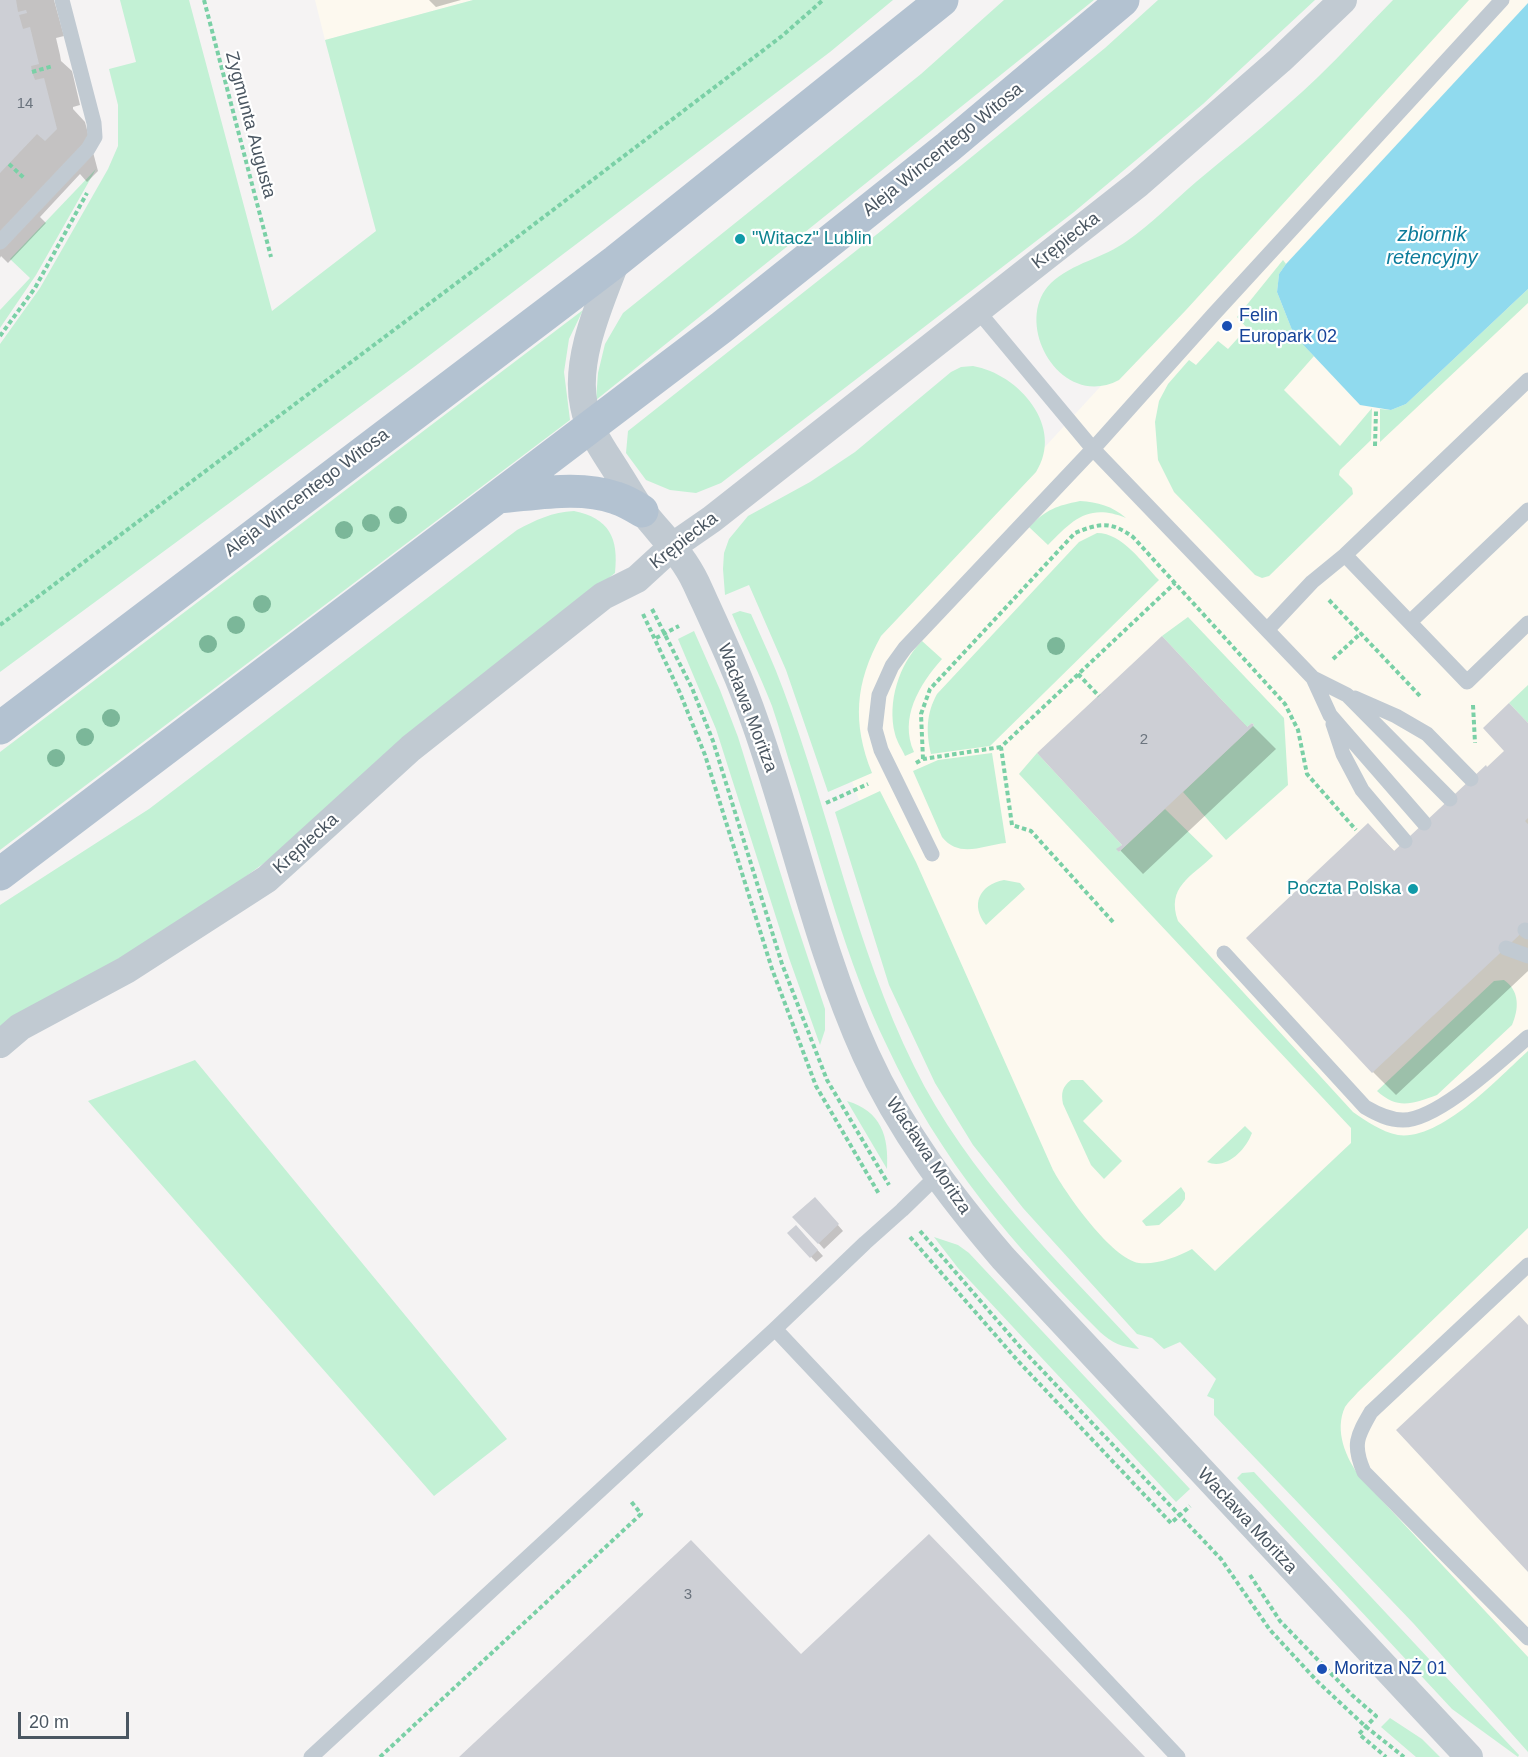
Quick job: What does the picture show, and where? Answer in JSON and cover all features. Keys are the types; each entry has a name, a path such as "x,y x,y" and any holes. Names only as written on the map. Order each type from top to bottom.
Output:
{"main road":[{"name":"Aleja Wincentego Witosa","path":"0,728 616,261 942,0"},
{"name":"Aleja Wincentego Witosa","path":"0,874 590,428 855,222 957,140 1123,0"},
{"path":"499,497 570,492 597,494 616,498 642,511"}],"street":[{"name":"Krępiecka","path":"0,1044 20,1027 126,970 267,879 411,748 603,596 637,579 674,546 712,519 1138,184 1280,60 1343,0"},
{"path":"590,428 583,403 582,379 586,352 594,319 616,261"},
{"name":"Wacława Moritza","path":"590,428 642,511 684,559 696,583 754,720 836,977 866,1056 901,1120 937,1176 955,1202 1029,1287 1469,1757"}],"lane":[{"path":"0,242 88,149 95,137 94,123 62,0"},
{"path":"932,854 881,750 875,729 879,695 892,666 905,648 1093,449 1502,0"},
{"path":"978,311 1093,449 1312,678 1330,715 1343,754 1362,790 1405,841"},
{"path":"1268,630 1312,582 1345,555 1528,380"},
{"path":"1410,622 1528,510"},
{"path":"1345,555 1467,682 1528,623"},
{"path":"1312,678 1396,716 1427,734 1471,779"},
{"path":"1347,695 1450,799"},
{"path":"1330,715 1424,823"},
{"path":"1506,948 1528,956"},
{"path":"1224,953 1365,1107 1391,1119 1414,1119 1440,1108 1528,1037"},
{"path":"311,1757 775,1329 937,1176"},
{"path":"1528,1265 1371,1412 1359,1432 1356,1455 1365,1472 1528,1638"},
{"path":"775,1329 1178,1757"}],"path":[{"name":"Zygmunta Augusta","path":"204,0 271,257"},
{"path":"0,626 782,36 823,0"},
{"path":"32,72 57,65"},
{"path":"9,164 31,184"},
{"path":"1375,446 1376,411"},
{"path":"923,759 921,714 930,689 1075,533 1094,524 1110,525 1133,537 1285,704 1298,730 1307,774 1356,830"},
{"path":"1312,582 1426,703"},
{"path":"1113,922 1031,831 1012,825 1000,747 1175,583"},
{"path":"628,584 656,638 705,755 772,969 816,1086 894,1218 1018,1361 1171,1523 1192,1504"},
{"path":"656,638 686,623"},
{"path":"1078,674 1099,696"},
{"path":"1473,698 1475,744"},
{"path":"380,1757 641,1514 611,1479"},
{"path":"1244,1566 1280,1621 1352,1695 1376,1716 1359,1734 1386,1757"}],"shaded area":[{"path":"315,0 473,0 325,40"},
{"path":"1455,0 1528,0 1528,1699 1021,1175 867,822 834,732 844,666"}],"green space":[{"path":"120,0 189,0 272,311 376,231 325,40 473,0 893,0 830,52 414,367 0,672 0,344 40,288 108,169 118,146 118,105 109,69 136,62"},
{"path":"1004,0 1094,0 596,400 598,373 605,344 623,313 921,74"},
{"path":"1158,0 1315,0 1203,104 1074,212 721,483 696,493 670,490 646,480 626,453 628,431 881,231 1105,48"},
{"path":"1393,0 1469,0 1186,310 1119,380 1097,386 1078,383 1061,373 1048,358 1039,339 1036,319 1040,300 1051,283 1068,270 1118,247 1145,227 1302,92"},
{"path":"96,169 36,275 0,328 0,310 30,278 10,259"},
{"path":"1283,260 1286,264 1279,274 1277,292 1294,335 1314,356 1284,390 1340,446 1372,408 1371,440 1340,470 1339,475 1352,488 1353,494 1269,576 1262,578 1255,575 1174,492 1158,460 1155,422 1159,401 1168,384 1189,360 1196,365 1218,341 1228,349 1247,328 1237,317"},
{"path":"1528,289 1528,303 1380,442 1380,409 1391,410 1406,404"},
{"path":"583,310 569,339 564,372 570,420 0,850 0,752"},
{"path":"973,366 990,371 1006,380 1021,391 1033,405 1041,421 1045,438 1044,455 1036,472 881,636 866,670 859,703 861,737 872,773 828,792 786,670 749,585 725,595 724,553 729,539 748,516 810,482 855,452 951,372 961,367"},
{"path":"1080,501 1104,505 1126,518 1101,512 1082,516 1065,528 1048,545 1029,527 1052,509"},
{"path":"574,511 596,519 609,532 615,550 615,573 361,776 271,858 177,927 0,1033 0,905 149,809 517,530 544,517"},
{"path":"1097,533 1106,534 1124,543 1159,580 990,746 931,754 928,723 937,694 1079,542"},
{"path":"740,611 751,614 779,680 800,736 875,974 914,1066 960,1144 987,1180 1046,1250 1139,1349 1118,1344 1104,1336 1037,1266 980,1199 954,1163 908,1087 872,1014 847,947 772,706 732,614"},
{"path":"1188,617 1284,718 1288,785 1226,840 1183,792 1254,725 1252,723 1247,727 1162,636"},
{"path":"694,631 738,737 825,1009 825,1030 820,1045 789,958 716,729 678,639"},
{"path":"922,641 942,659 926,680 914,702 909,727 914,752 905,756 895,734 894,697 901,672"},
{"path":"1528,685 1528,723 1509,703"},
{"path":"992,753 1006,843 972,849 956,848 942,837 913,771 938,760"},
{"path":"1037,753 1122,845 1117,849 1119,852 1165,809 1213,856 1189,877 1178,891 1175,909 1178,921 1353,1112 1369,1122 1398,1135 1415,1134 1432,1128 1468,1105 1528,1051 1528,1228 1358,1392 1345,1407 1341,1435 1346,1453 1360,1477 1528,1657 1528,1752 1414,1624 1214,1415 1214,1399 1207,1396 1216,1379 1180,1342 1164,1349 1152,1338 1137,1334 1023,1208 973,1145 935,1083 889,985 835,812 880,791 916,862 1053,1170 1091,1224 1103,1238 1128,1259 1139,1263 1153,1263 1167,1260 1192,1249 1215,1271 1351,1143 1351,1128 1019,774"},
{"path":"1004,880 1020,883 1025,889 986,925 979,910 980,897 988,886"},
{"path":"1504,980 1513,989 1517,1001 1512,1025 1437,1095 1406,1104 1392,1101 1377,1091 1494,981"},
{"path":"195,1060 507,1439 434,1496 88,1101"},
{"path":"1071,1080 1083,1080 1103,1101 1083,1121 1122,1161 1104,1179 1091,1165 1063,1104 1063,1090"},
{"path":"847,1101 868,1111 880,1126 886,1146 887,1169"},
{"path":"1245,1126 1252,1133 1240,1152 1228,1161 1214,1164 1207,1162"},
{"path":"1181,1187 1185,1193 1185,1199 1180,1206 1159,1225 1146,1226 1142,1221"},
{"path":"934,1237 958,1245 969,1253 1190,1489 1176,1502 958,1268"},
{"path":"1254,1472 1519,1755 1518,1757 1452,1709 1237,1478 1242,1473"},
{"path":"1390,1718 1422,1739 1440,1757 1416,1757 1381,1727"}],"water":[{"name":"zbiornik retencyjny","path":"1528,3 1528,289 1406,404 1391,410 1360,405 1294,335 1277,292 1279,274"}],"building":[{"path":"0,0 16,0 18,12 26,10 27,13 19,15 23,29 30,27 39,64 31,66 32,72 35,80 44,78 57,129 45,141 37,134 0,173"},
{"path":"1162,636 1247,727 1252,723 1254,725 1119,852 1116,849 1122,845 1037,753"},
{"name":"Poczta Polska","path":"1509,703 1528,723 1528,818 1525,821 1528,824 1528,927 1372,1073 1246,938 1368,823 1394,851 1504,751 1483,728"},
{"path":"815,1197 839,1224 818,1244 792,1217"},
{"path":"796,1225 818,1250 810,1258 787,1233"},
{"path":"1519,1315 1528,1325 1528,1572 1396,1430"},
{"path":"929,1534 1145,1757 459,1757 691,1540 801,1654"}],"place":[{"name":"\"Witacz\" Lublin","path":"740,239"},
{"name":"Felin Europark 02","path":"1227,326"},
{"name":"Poczta Polska","path":"1413,889"},
{"name":"Moritza NŻ 01","path":"1322,1669"}]}
